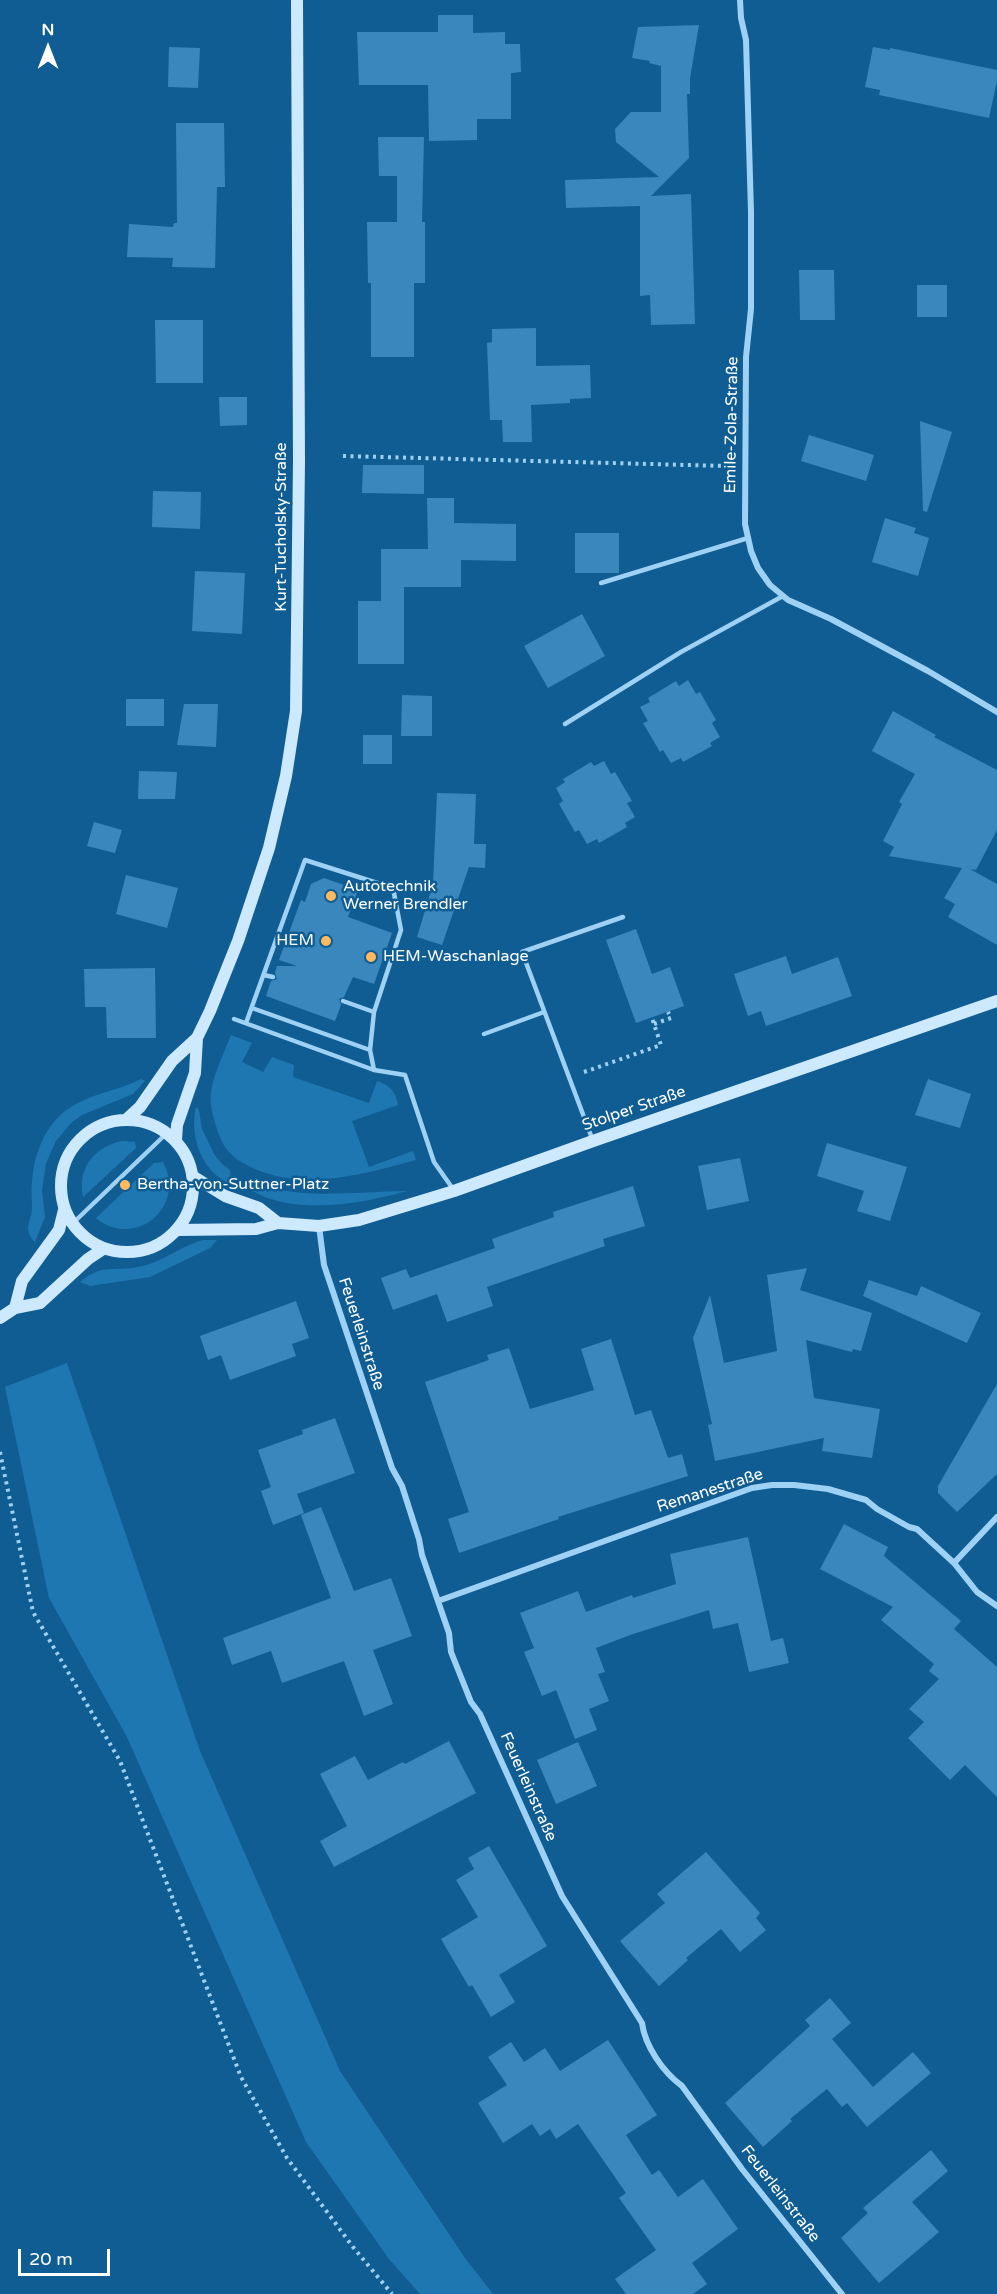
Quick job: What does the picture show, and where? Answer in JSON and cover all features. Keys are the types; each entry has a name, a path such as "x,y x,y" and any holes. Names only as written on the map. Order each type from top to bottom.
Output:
{"main road":[{"name":"Kurt-Tucholsky-Straße","path":"128,1119 140,1107 172,1061 197,1038 210,1011 238,941 269,848 286,776 296,711 299,461 297,0"},
{"name":"Stolper Straße","path":"178,1230 256,1229 278,1223 319,1226 359,1220 454,1191 997,1001"},
{"name":"Kurt-Tucholsky-Straße","path":"172,1136 195,1073 197,1038"},
{"path":"128,1119 149,1122 172,1136 188,1157 194,1177 194,1196 188,1214 178,1230 157,1246 130,1253 104,1249 80,1234 64,1210 60,1184 66,1159 80,1138 102,1124 128,1119"},
{"path":"194,1177 225,1196 259,1208 278,1223"},
{"path":"15,1308 22,1281 59,1230 64,1210"},
{"path":"0,1318 15,1308 40,1302 88,1258 104,1249"}],"street":[{"name":"Emile-Zola-Straße","path":"740,0 746,40 751,212 751,309 746,357 745,466 745,524 751,551 770,585 788,600 831,619 997,712"},
{"name":"Feuerleinstraße","path":"319,1226 324,1265 338,1311 392,1468 402,1486 449,1633 451,1652 471,1702 480,1714 562,1896 642,2023 644,2035 671,2078 682,2086 742,2169 842,2294"},
{"name":"Remanestraße","path":"438,1601 752,1488 772,1485 828,1489 866,1500 877,1509 917,1529 954,1563 976,1592 997,1606"},
{"path":"954,1563 997,1517"}],"lane":[{"path":"601,583 748,538"},
{"path":"565,724 681,652 783,596"},
{"path":"246,1023 305,860 393,888 401,930 374,1012 370,1050 374,1070"},
{"path":"593,1141 522,951 622,917"},
{"path":"264,975 273,977"},
{"path":"343,1001 374,1012"},
{"path":"252,1008 370,1050"},
{"path":"484,1034 544,1012"},
{"path":"234,1019 374,1070 405,1075 434,1162 454,1191"},
{"path":"72,1224 172,1136"}],"path":[{"path":"343,456 745,466"},
{"path":"654,1024 670,1018 668,1012"},
{"path":"569,1077 661,1045 652,1018"},
{"path":"0,1452 33,1612 120,1761 241,2077 287,2158 352,2247 392,2294"}],"shaded area":[{"path":"231,1035 252,1043 242,1062 263,1072 272,1057 294,1065 293,1077 369,1103 377,1081 385,1085 396,1096 398,1105 352,1121 369,1167 413,1151 416,1160 356,1175 315,1180 275,1176 237,1159 228,1151 221,1139 213,1117 211,1102 214,1078"},
{"path":"141,1079 145,1081 133,1094 82,1115 72,1122 56,1141 46,1163 42,1190 45,1217 35,1242 28,1228 32,1210 33,1174 40,1145 47,1132 67,1110 80,1102"},
{"path":"196,1107 199,1110 202,1129 214,1154 230,1170 231,1184 212,1171 200,1152 194,1130"},
{"path":"122,1141 135,1142 136,1148 83,1197 83,1176 90,1160 104,1148"},
{"path":"163,1162 169,1179 168,1194 163,1208 153,1219 141,1226 126,1229 111,1227 96,1218 154,1163"},
{"path":"255,1183 292,1192 330,1194 407,1191 349,1203 307,1205 268,1198 251,1190"},
{"path":"203,1240 217,1240 210,1248 150,1277 90,1286 80,1282 102,1270 147,1265"},
{"path":"67,1363 200,1751 340,2071 465,2258 493,2294 420,2294 389,2259 306,2142 127,1737 49,1598 5,1387"}],"building":[{"path":"438,15 473,15 473,33 505,32 505,44 520,44 521,72 511,73 511,119 477,119 477,140 429,141 428,85 359,85 357,32 438,32"},
{"path":"699,25 690,78 690,94 687,94 689,158 651,196 691,194 695,324 651,325 650,295 640,296 640,206 566,208 565,180 659,177 616,142 615,129 631,112 661,112 661,66 649,63 650,61 632,58 638,27"},
{"path":"169,47 200,48 198,88 168,87"},
{"path":"873,47 890,50 890,48 997,70 997,81 989,118 879,95 880,90 865,87"},
{"path":"176,123 224,123 225,187 217,187 215,268 172,267 173,258 127,257 129,224 173,227 174,223 177,223"},
{"path":"378,137 424,137 422,222 425,222 425,283 414,283 414,357 371,357 371,283 368,283 367,222 397,222 397,176 379,176"},
{"path":"799,270 834,270 835,320 800,320"},
{"path":"917,285 947,285 947,317 917,317"},
{"path":"155,320 203,320 203,383 156,383"},
{"path":"536,328 536,366 590,365 591,398 570,399 570,403 531,405 532,442 503,442 502,420 490,420 487,343 492,342 492,329"},
{"path":"219,397 247,397 247,425 220,426"},
{"path":"920,421 952,432 927,512 923,511"},
{"path":"809,435 874,455 866,481 801,461"},
{"path":"363,465 424,465 424,494 362,493"},
{"path":"153,491 201,492 200,529 152,527"},
{"path":"427,498 454,498 454,523 516,524 516,561 461,560 461,587 404,587 404,664 358,664 358,601 381,601 381,549 428,549"},
{"path":"885,518 916,528 914,533 929,538 918,576 872,562"},
{"path":"575,533 619,533 619,573 575,573"},
{"path":"195,571 245,573 242,634 192,631"},
{"path":"582,614 605,656 548,688 524,646"},
{"path":"688,680 696,694 700,692 716,720 712,723 720,737 710,743 712,746 683,762 681,758 671,763 663,750 660,752 643,723 648,721 640,707 650,702 648,698 676,681 679,686"},
{"path":"402,695 432,696 432,736 401,736"},
{"path":"126,699 164,699 164,726 126,726"},
{"path":"184,704 218,704 216,747 177,745"},
{"path":"893,711 936,735 934,737 997,770 997,830 976,870 970,869 997,884 997,945 948,917 955,904 944,898 962,868 889,856 894,847 883,841 902,804 899,802 915,774 872,751"},
{"path":"363,735 392,735 392,764 363,764"},
{"path":"604,761 611,774 615,772 632,801 627,803 635,817 625,823 627,827 599,843 597,839 587,844 579,830 575,832 559,804 563,801 556,788 565,782 563,779 591,762 594,766"},
{"path":"139,771 177,772 175,799 138,799"},
{"path":"437,793 476,794 474,844 486,844 485,868 469,867 442,945 417,937 433,884"},
{"path":"94,822 122,830 115,853 87,846"},
{"path":"126,875 178,888 167,928 116,914"},
{"path":"324,878 358,890 348,917 392,933 374,984 353,977 344,997 339,999 341,1005 335,1021 266,996 271,981 277,979 275,973 277,966 297,966 279,960 301,900 305,902 311,884"},
{"path":"636,929 652,974 670,967 684,1006 636,1023 606,940"},
{"path":"786,956 792,974 838,957 852,996 766,1026 761,1011 748,1016 734,974"},
{"path":"155,968 156,1038 107,1038 106,1007 85,1007 84,969"},
{"path":"928,1079 971,1094 960,1128 915,1115"},
{"path":"827,1143 907,1167 890,1221 857,1211 864,1191 817,1176"},
{"path":"740,1158 749,1201 707,1210 698,1166"},
{"path":"633,1186 645,1226 603,1239 605,1246 487,1287 493,1306 447,1322 437,1294 393,1310 381,1278 406,1269 410,1278 495,1248 492,1239 554,1217 553,1212"},
{"path":"807,1268 800,1290 872,1313 861,1351 853,1349 852,1352 806,1340 814,1398 880,1409 872,1458 822,1451 824,1438 715,1461 708,1425 712,1424 693,1338 710,1295 724,1363 777,1351 767,1275"},
{"path":"869,1280 917,1296 921,1286 981,1313 967,1343 863,1296"},
{"path":"296,1301 309,1338 292,1344 296,1356 230,1380 221,1355 208,1360 200,1336"},
{"path":"611,1339 635,1415 651,1410 668,1458 682,1454 688,1476 558,1517 559,1519 459,1553 448,1519 469,1512 425,1382 489,1360 487,1355 509,1348 530,1409 594,1390 581,1349"},
{"path":"997,1384 997,1474 957,1512 938,1493 938,1486"},
{"path":"335,1418 355,1473 297,1494 304,1513 273,1525 261,1491 271,1487 258,1450 303,1434 302,1430"},
{"path":"321,1507 354,1591 391,1578 412,1636 373,1650 393,1704 364,1716 344,1661 282,1683 271,1651 232,1665 223,1638 331,1598 301,1515"},
{"path":"844,1524 888,1547 884,1556 961,1621 954,1629 997,1667 997,1797 965,1765 950,1780 908,1738 924,1722 909,1709 939,1679 929,1671 934,1664 881,1620 893,1607 820,1569"},
{"path":"748,1537 771,1641 783,1638 789,1663 749,1672 738,1623 713,1629 709,1610 633,1634 596,1648 605,1672 598,1674 609,1701 589,1709 597,1730 575,1739 556,1690 542,1696 524,1652 534,1648 520,1613 578,1591 586,1612 632,1595 633,1598 676,1584 670,1554"},
{"path":"449,1741 476,1793 334,1867 320,1841 347,1826 320,1774 355,1756 368,1780"},
{"path":"578,1742 597,1786 556,1804 537,1760"},
{"path":"489,1846 547,1946 499,1975 515,2002 491,2017 472,1985 469,1987 441,1939 478,1917 456,1880 474,1869 468,1858"},
{"path":"706,1852 760,1913 756,1918 766,1930 740,1952 721,1929 686,1958 688,1960 659,1986 620,1941 665,1903 657,1894"},
{"path":"830,1998 851,2023 832,2039 873,2087 913,2052 931,2073 867,2127 847,2103 842,2107 827,2089 790,2119 792,2121 763,2147 725,2103 810,2026 805,2020"},
{"path":"608,2040 657,2115 626,2135 652,2175 659,2170 678,2197 703,2179 738,2229 692,2263 707,2284 693,2294 626,2294 615,2279 656,2250 619,2198 626,2193 578,2124 556,2139 550,2129 540,2136 532,2124 503,2143 478,2103 507,2085 488,2057 511,2042 524,2062 545,2048 560,2071"},
{"path":"931,2150 948,2171 912,2202 939,2232 879,2283 841,2238 868,2213 863,2208"}],"place":[{"name":"Autotechnik Werner Brendler","path":"331,896"},
{"name":"HEM","path":"326,941"},
{"name":"HEM-Waschanlage","path":"371,957"},
{"name":"Bertha-von-Suttner-Platz","path":"125,1185"}]}
